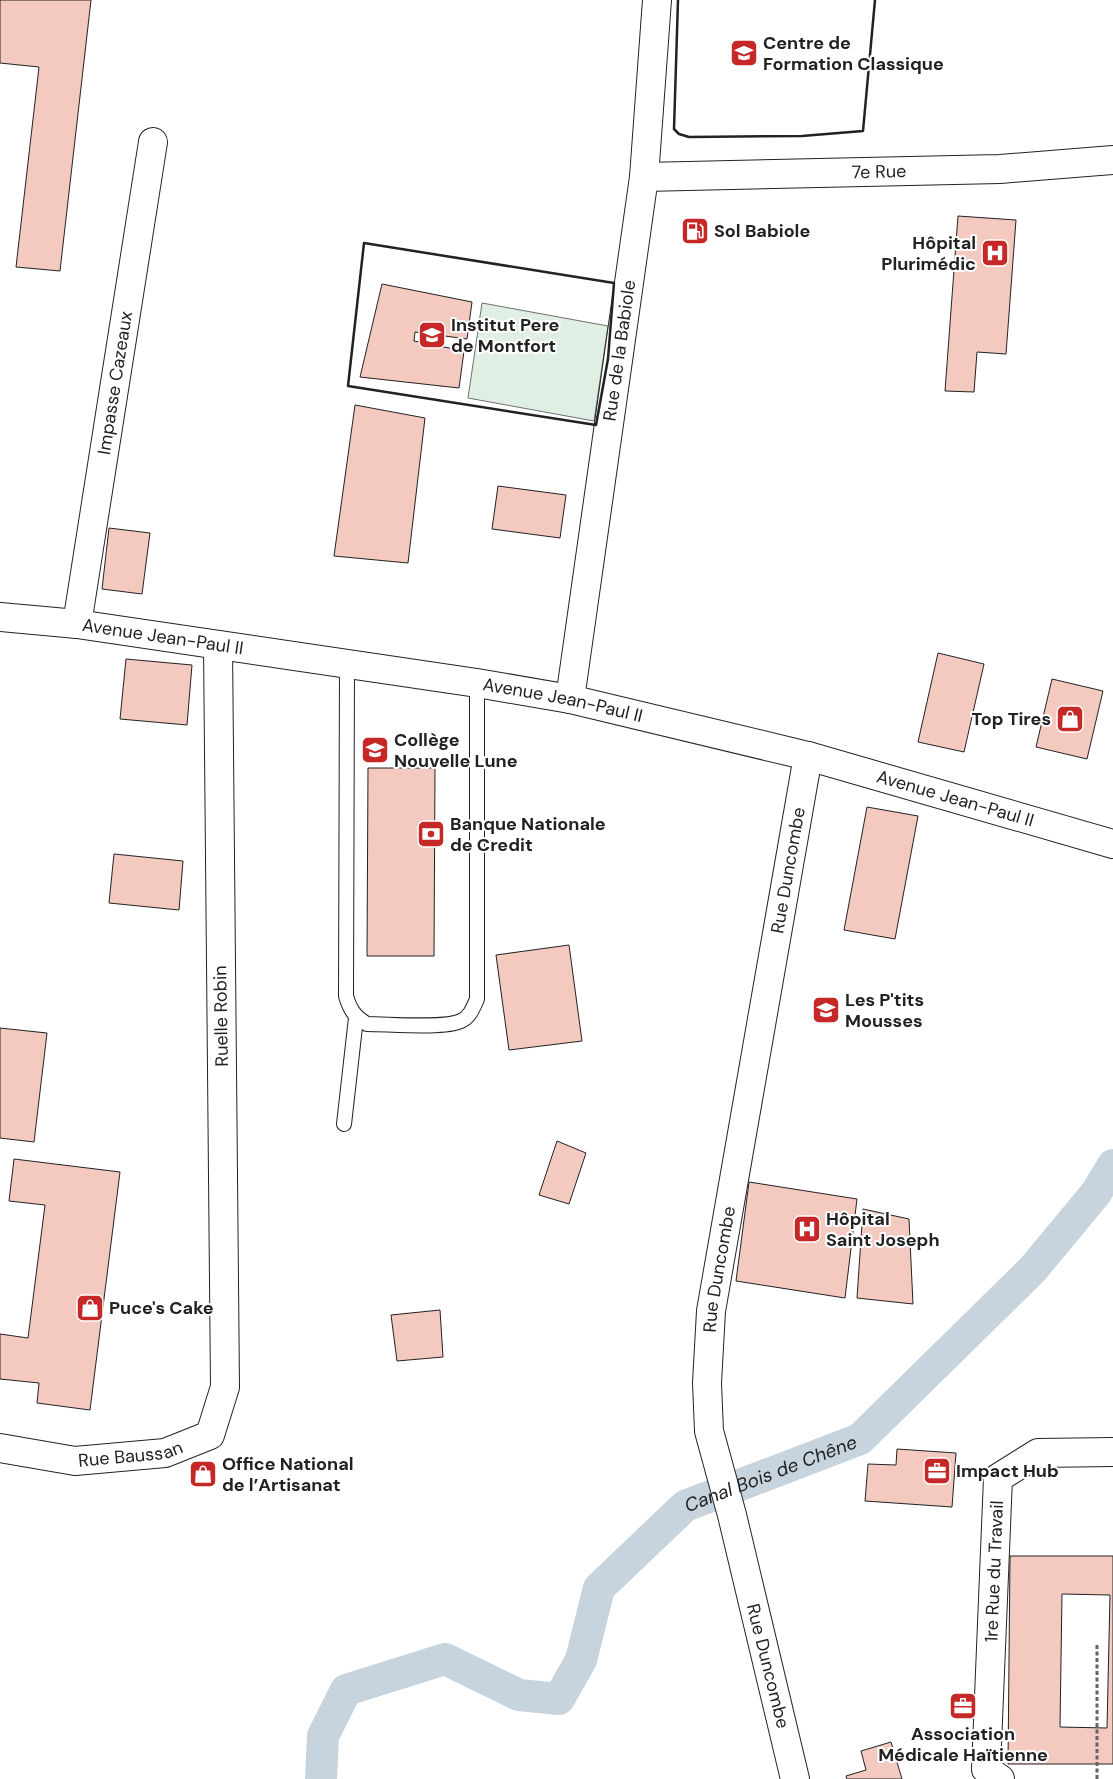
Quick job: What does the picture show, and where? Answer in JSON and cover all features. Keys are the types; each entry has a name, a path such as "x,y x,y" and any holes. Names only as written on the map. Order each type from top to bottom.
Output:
{"street":[{"name":"Rue de la Babiole","path":"570,699 644,176 657,0"},
{"name":"Impasse Cazeaux","path":"77,624 153,142"},
{"name":"7e Rue","path":"644,176 1000,169 1113,160"},
{"name":"Avenue Jean-Paul II","path":"0,617 77,624 477,683 570,699 808,756 1113,844"},
{"name":"Ruelle Robin","path":"218,645 225,1386"},
{"name":"Rue Duncombe","path":"795,1779 732,1515 709,1430 707,1383 711,1311 808,756"},
{"name":"Rue Baussan","path":"0,1448 75,1461 164,1453 210,1434 225,1386"},
{"name":"1re Rue du Travail","path":"1000,1779 986,1769 998,1478 1038,1453 1113,1452"}],"lane":[{"path":"347,664 346,996 349,1008 356,1018 367,1024 447,1025 463,1021 472,1012 477,999 477,683"},
{"path":"344,1124 356,1018"}],"path":[{"path":"1097,1644 1097,1779"}],"green space":[{"path":"482,303 608,326 594,421 468,398"}],"building":[{"path":"0,0 91,0 60,271 16,267 39,67 0,63"},
{"path":"958,216 1016,220 1006,354 977,352 974,392 945,391"},
{"path":"382,284 472,302 467,339 415,332 414,341 464,351 459,388 360,377"},
{"path":"355,405 425,418 408,563 334,556"},
{"path":"498,486 566,495 560,538 492,529"},
{"path":"109,528 150,533 142,594 102,589"},
{"path":"938,653 984,664 964,752 918,742"},
{"path":"126,659 192,665 187,725 120,719"},
{"name":"Top Tires","path":"1052,679 1103,691 1087,759 1036,747"},
{"path":"368,768 435,768 434,956 367,956"},
{"path":"867,807 918,816 895,939 844,930"},
{"path":"114,854 183,861 179,910 109,903"},
{"path":"569,945 582,1041 509,1050 496,955"},
{"path":"0,1028 47,1033 34,1142 0,1138"},
{"path":"557,1141 586,1153 569,1204 539,1195"},
{"path":"14,1159 120,1172 90,1410 37,1403 39,1383 0,1379 0,1334 28,1338 45,1205 9,1201"},
{"path":"749,1182 857,1199 845,1298 736,1281"},
{"path":"863,1209 909,1219 913,1304 857,1298"},
{"path":"440,1310 443,1357 397,1361 391,1315"},
{"path":"897,1449 956,1453 952,1507 865,1501 868,1464 896,1465"},
{"path":"1010,1556 1113,1556 1113,1764 1008,1764","holes":["1062,1594 1110,1595 1107,1728 1060,1727"]},
{"path":"891,1742 902,1779 847,1779 846,1776 866,1770 861,1751"}],"waterway":[{"name":"Canal Bois de Chêne","path":"321,1779 323,1736 346,1690 445,1659 519,1695 559,1699 581,1660 599,1588 685,1506 860,1439 1033,1269 1096,1193 1113,1165"}],"wall":[{"path":"678,0 674,129 679,134 689,137 802,136 863,131 875,0"},
{"path":"364,243 614,283 608,359 596,425 348,386 364,243"}],"place":[{"name":"Centre de Formation Classique","path":"744,53"},
{"name":"Sol Babiole","path":"695,231"},
{"name":"Hôpital Plurimédic","path":"995,253"},
{"name":"Institut Pere de Montfort","path":"432,335"},
{"name":"Top Tires","path":"1070,719"},
{"name":"Collège Nouvelle Lune","path":"375,750"},
{"name":"Banque Nationale de Credit","path":"431,834"},
{"name":"Les P'tits Mousses","path":"826,1010"},
{"name":"Hôpital Saint Joseph","path":"807,1229"},
{"name":"Puce's Cake","path":"90,1308"},
{"name":"Impact Hub","path":"937,1471"},
{"name":"Office National de l’Artisanat","path":"203,1474"},
{"name":"Association Médicale Haïtienne","path":"963,1706"}]}
